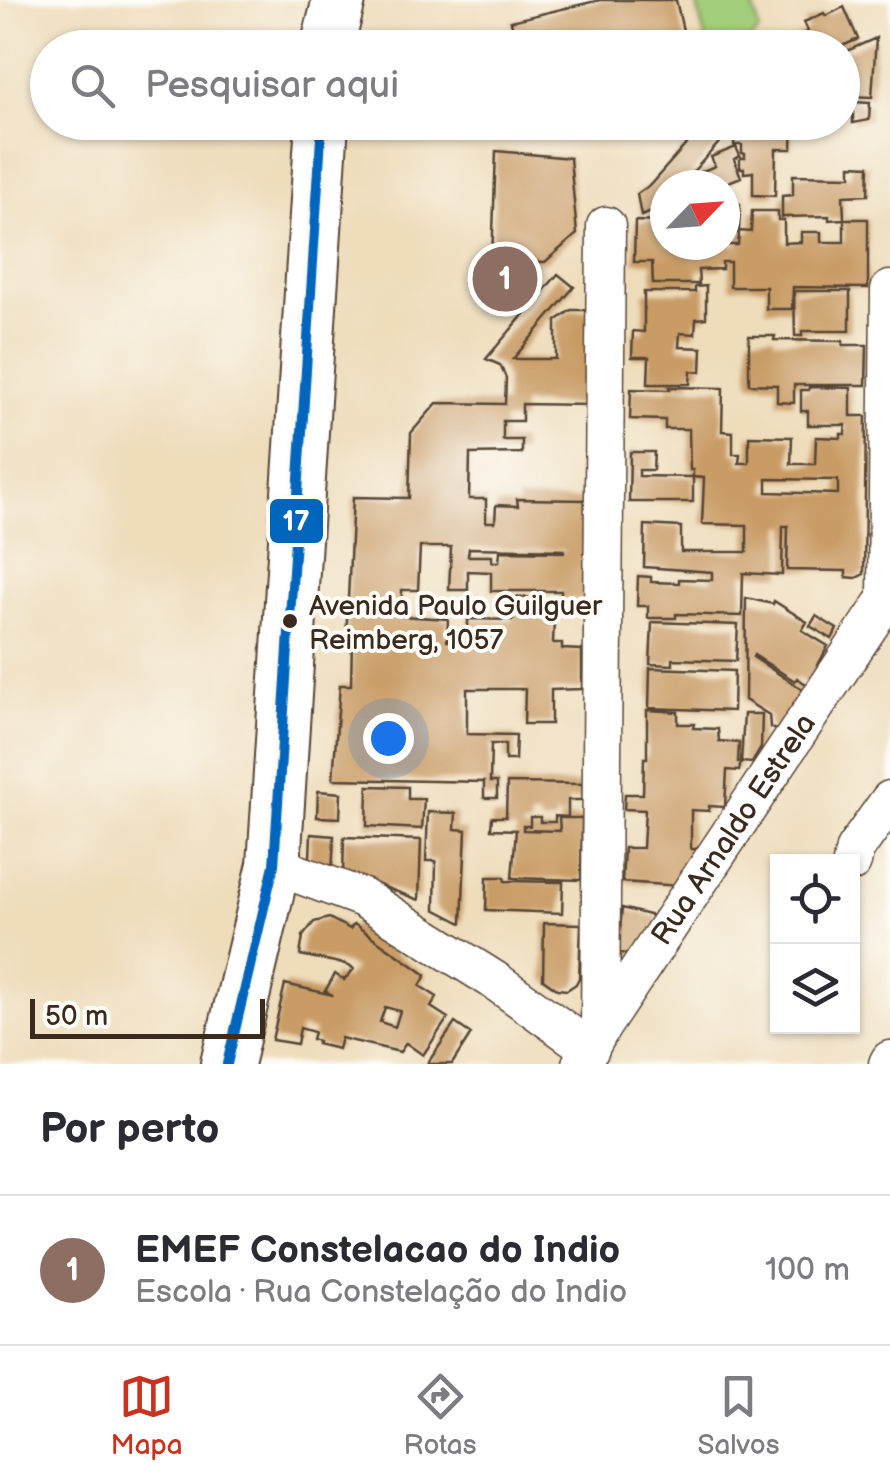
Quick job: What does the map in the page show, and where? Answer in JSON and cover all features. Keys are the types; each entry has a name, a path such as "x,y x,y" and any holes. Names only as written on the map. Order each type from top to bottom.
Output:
{"main road":[{"path":"228,1064 274,865 321,140"}],"street":[{"path":"590,1047 606,226"},
{"path":"888,596 890,290"},
{"name":"Rua Arnaldo Estrela","path":"590,1047 888,596"},
{"path":"854,854 890,800"},
{"path":"274,865 363,898 494,980 590,1047"}],"green space":[{"path":"696,0 752,0 759,30 703,30"}],"building":[{"path":"600,0 676,0 683,30 513,30 511,21"},
{"path":"844,7 854,30 808,30 804,22 824,13 826,16"},
{"path":"876,38 872,97 860,97 860,45"},
{"path":"860,102 870,103 869,120 860,122"},
{"path":"690,140 722,140 694,170 663,170"},
{"path":"734,140 792,140 792,149 776,149 775,196 753,195 753,172 744,173 744,168 740,168 740,158 745,158 742,145 734,145"},
{"path":"736,147 740,156 734,159 738,170 705,170 715,166 711,157"},
{"path":"496,151 570,158 577,234 545,262 492,260"},
{"path":"851,165 869,166 868,195 843,196 844,219 782,217 782,196 793,195 793,175 851,176"},
{"path":"650,185 650,213 641,216 637,194"},
{"path":"752,211 778,211 778,220 784,220 784,243 801,242 801,232 821,232 821,242 844,242 844,219 868,219 868,288 793,287 792,309 766,309 766,287 730,287 730,262 722,262 722,269 698,270 699,284 653,284 652,262 634,262 635,221 650,222 650,260 740,260 740,231 751,232"},
{"path":"558,274 574,287 513,359 556,359 556,321 571,310 591,310 590,405 522,404 522,421 503,421 503,440 522,440 522,453 470,454 469,499 486,499 486,522 495,522 496,505 518,506 517,499 587,500 584,600 561,599 561,591 491,591 491,572 468,571 468,590 449,590 451,547 420,547 418,590 402,590 401,616 448,619 447,641 468,641 468,619 513,620 514,597 547,599 546,621 554,621 553,643 562,643 562,649 582,650 582,689 551,690 551,724 524,724 525,689 467,689 467,734 516,735 515,760 505,760 505,744 491,744 490,782 497,782 497,798 484,798 484,782 333,779 340,685 351,685 352,640 346,640 353,497 409,498 411,433 437,403 505,404 506,378 500,365 486,359","holes":["469,548 564,550 500,551 499,562 492,562 492,556 468,556"]},
{"path":"706,286 706,318 696,319 695,334 680,333 679,347 702,348 701,372 691,371 690,384 648,384 649,357 632,357 633,331 644,332 644,292 695,292 695,287"},
{"path":"794,291 850,291 850,331 802,331 802,336 795,336"},
{"path":"749,336 867,345 866,385 794,385 794,403 777,402 777,385 749,384"},
{"path":"669,387 723,388 722,431 733,432 733,454 740,454 739,463 749,463 749,436 792,437 791,464 815,464 816,437 841,438 846,425 808,425 808,411 801,411 801,390 851,388 851,416 866,416 864,574 856,578 846,577 846,571 787,570 788,526 783,526 782,575 743,573 742,616 676,614 676,618 648,618 648,606 637,606 638,576 651,577 651,582 679,583 679,579 712,580 712,572 644,567 645,525 681,527 681,552 747,552 747,525 702,524 704,478 693,477 690,470 689,429 665,429 665,420 630,419 631,389 670,390","holes":["767,479 838,480 838,494 767,492"]},
{"path":"630,452 654,452 653,470 639,470 639,476 693,477 693,502 629,502"},
{"path":"746,598 773,604 774,601 807,622 802,630 828,646 818,665 825,670 812,688 754,655 808,693 780,732 770,727 769,715 745,700"},
{"path":"816,616 837,629 832,639 810,626"},
{"path":"652,622 738,625 736,661 673,659 673,665 650,664"},
{"path":"650,668 734,671 733,711 649,708"},
{"path":"647,710 678,712 678,724 718,729 719,741 739,743 741,762 739,771 727,770 725,807 691,810 691,849 705,849 681,886 622,882 624,848 643,848 645,810 624,809 625,794 643,794"},
{"path":"744,714 762,714 761,748 752,763 741,762"},
{"path":"507,783 583,784 583,800 568,800 568,817 555,816 555,822 540,822 540,817 530,817 530,826 523,826 523,830 560,831 559,818 582,818 581,880 512,878 516,830 491,829 492,817 506,817"},
{"path":"368,786 408,787 408,799 424,799 422,829 367,826"},
{"path":"318,791 341,793 340,818 317,817"},
{"path":"428,812 456,813 455,829 466,830 462,923 435,909 436,861 426,861"},
{"path":"311,834 334,836 332,874 313,866"},
{"path":"344,837 421,840 419,900 363,879 343,878"},
{"path":"487,877 563,882 562,913 486,910"},
{"path":"622,908 661,918 638,958 618,952"},
{"path":"329,918 350,929 354,924 426,975 420,986 437,997 431,1007 448,1018 423,1055 406,1043 400,1052 341,1038 338,1049 317,1044 312,1039 314,1032 300,1028 297,1044 272,1040 285,984 333,995 325,991 335,974 344,980 354,969 300,955 303,936 314,922","holes":["385,1007 400,1011 395,1027 380,1022"]},
{"path":"544,923 581,924 579,978 567,990 557,989 543,979"},
{"path":"455,1023 471,1034 452,1064 427,1064"}],"transit line":[{"name":"17","path":"227,1064 274,865 321,140"}],"place":[{"name":"EMEF Constelacao do Indio","path":"505,279"},
{"name":"Avenida Paulo Guilguer Reimberg, 1057","path":"290,621"}]}
